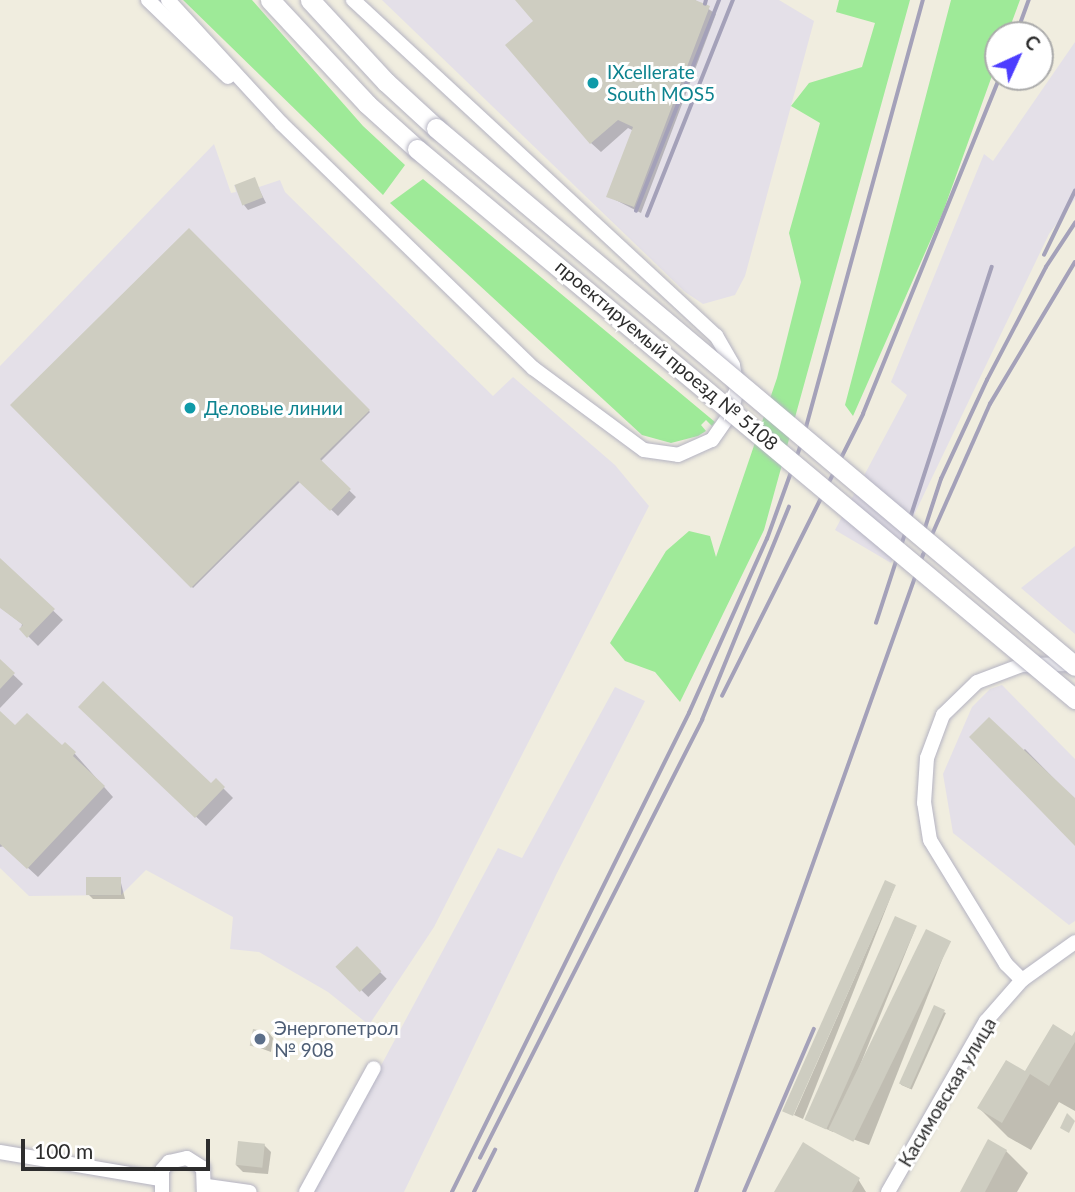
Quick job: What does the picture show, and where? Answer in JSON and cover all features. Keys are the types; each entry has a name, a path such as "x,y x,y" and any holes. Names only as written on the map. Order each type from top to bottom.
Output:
{"main road":[{"name":"проектируемый проезд № 5108","path":"270,0 367,104 417,149 1075,699"},
{"name":"проектируемый проезд № 5108","path":"310,0 386,82 436,128 1075,665"}],"street":[{"path":"148,0 468,303 498,337 565,394 644,450 678,455 702,447 722,431 732,411 736,376 716,336 353,0"},
{"path":"167,0 282,124"},
{"path":"1022,980 999,953 930,840 924,815 928,758 943,715 977,682 1022,665 1075,665"},
{"name":"Касимовская улица","path":"888,1192 967,1049 1022,980 1075,942"},
{"path":"306,1192 374,1068"},
{"path":"0,1152 160,1185 169,1163 187,1158 203,1168 205,1189 250,1192"}],"shaded area":[{"path":"382,0 779,0 814,21 745,276 735,295 703,304 685,292"},
{"path":"1075,42 1075,199 1049,234 891,563 835,530 907,395 891,382 984,154 993,161 1041,91 1054,91 1054,72"},
{"path":"214,144 231,193 236,192 234,185 259,187 280,180 285,192 493,396 513,377 615,465 649,506 434,927 369,1025 328,992 259,952 230,949 233,917 146,870 121,895 29,896 0,868 0,366"},
{"path":"1075,546 1075,634 1021,588"},
{"path":"1002,685 1075,759 1075,921 1069,925 953,833 943,774 972,707 990,689"},
{"path":"615,687 645,701 557,873 404,1192 313,1192 498,848 522,858"}],"green space":[{"path":"183,0 252,0 363,126 405,165 383,195"},
{"path":"839,0 910,0 764,530 680,702 655,672 625,661 610,643 666,551 689,531 710,536 716,557 777,378 801,282 789,233 820,123 791,106 809,83 862,67 875,23 836,12"},
{"path":"951,0 1020,0 1012,21 984,21 984,91 986,91 943,212 853,416 845,405"},
{"path":"423,179 715,422 712,426 706,420 701,425 706,431 698,436 671,443 642,435 390,203"}],"building":[{"name":"IXcellerate South MOS5","path":"515,0 695,0 710,6 634,207 606,197 633,127 618,120 590,144 505,45 533,21"},
{"path":"255,177 263,198 242,205 234,185"},
{"name":"Деловые линии","path":"189,228 370,410 320,459 351,489 330,511 298,481 191,588 10,405"},
{"path":"0,558 55,609 27,638 19,629 23,625 0,608"},
{"path":"0,659 15,673 0,689"},
{"path":"103,681 211,783 216,778 225,787 195,818 78,707"},
{"path":"0,711 15,725 27,713 62,745 65,742 76,752 73,756 105,786 27,869 0,844"},
{"path":"989,717 1075,798 1075,846 969,737"},
{"path":"86,877 121,877 121,895 86,895"},
{"path":"885,880 896,885 793,1116 782,1111"},
{"path":"895,916 917,926 826,1129 804,1120"},
{"path":"926,929 951,941 853,1142 828,1129"},
{"path":"357,946 381,971 360,992 335,967"},
{"path":"934,1005 945,1010 910,1088 899,1084"},
{"path":"1053,1024 1072,1036 1075,1031 1075,1042 1049,1086 1030,1074 1002,1123 977,1108 1006,1060 1025,1071"},
{"name":"Энергопетрол № 908","path":"253,1029 269,1032 265,1049 250,1046"},
{"path":"1067,1113 1075,1121 1069,1133 1060,1128"},
{"path":"988,1139 1007,1150 985,1192 960,1192"},
{"path":"238,1141 265,1144 262,1168 235,1165"},
{"path":"803,1142 860,1178 852,1192 774,1192"}],"railway":[{"path":"705,4 706,0"},
{"path":"636,211 719,0"},
{"path":"647,216 733,0"},
{"path":"452,1192 689,713 767,539 802,442 923,0"},
{"path":"1021,21 1029,0"},
{"path":"722,696 863,414 994,91"},
{"path":"1044,255 1075,191"},
{"path":"922,537 941,479 987,380 1046,267 1075,223"},
{"path":"696,1192 923,555 990,404 1075,262"},
{"path":"876,623 992,267"},
{"path":"480,1158 702,720 789,507"},
{"path":"744,1192 814,1029"},
{"path":"474,1192 495,1150"}],"place":[{"name":"IXcellerate South MOS5","path":"593,83"},
{"name":"Деловые линии","path":"190,408"},
{"name":"Энергопетрол № 908","path":"260,1039"}]}
